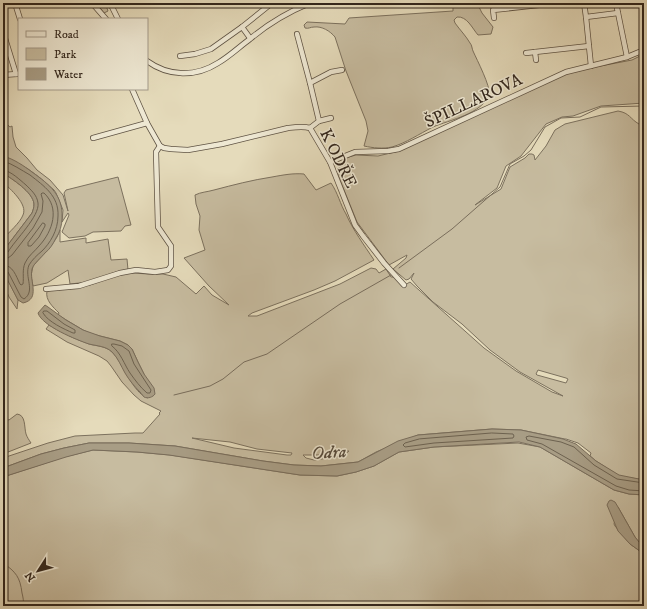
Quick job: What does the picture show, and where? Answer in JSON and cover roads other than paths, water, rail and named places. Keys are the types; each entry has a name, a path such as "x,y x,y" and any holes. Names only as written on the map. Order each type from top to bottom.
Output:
{"street":[{"path":"15,3 20,18"},
{"path":"92,3 105,18"},
{"path":"110,3 118,18"},
{"path":"180,56 195,54 211,49 272,3"},
{"path":"148,62 160,68 173,72 189,74 205,70 219,63 250,38 280,18 310,3"},
{"path":"494,18 493,10 557,3"},
{"path":"584,3 591,66"},
{"path":"616,3 627,57"},
{"path":"586,17 618,13"},
{"path":"242,27 250,38"},
{"path":"3,32 18,74 3,75"},
{"path":"297,34 319,121"},
{"path":"526,53 589,46"},
{"name":"ŠPILLAROVA","path":"330,162 355,152 388,151 399,149 566,72 627,57 644,50"},
{"path":"535,52 536,60"},
{"path":"310,83 331,72 342,70"},
{"path":"46,289 79,286 120,272 136,270 155,272 168,270 171,266 171,246 158,227 156,152 160,146 132,90"},
{"path":"310,128 319,121 331,118"},
{"path":"93,138 148,123"},
{"name":"K ODŘE","path":"160,146 171,149 188,150 222,144 288,128 310,128 330,162 356,224 363,236 384,263 404,285"}],"water":[{"path":"3,156 22,165 50,186 58,197 62,210 60,231 51,246 32,269 32,298 23,303 18,300 7,279 3,267 3,254 7,246 32,213 34,204 33,199 26,190 3,173"},
{"path":"45,305 83,330 120,341 128,345 132,349 144,374 154,388 155,394 147,398 144,397 130,381 116,357 110,350 104,347 89,344 60,332 46,323 38,313"},
{"path":"492,429 521,430 563,439 576,444 596,461 619,475 644,480 644,495 629,494 614,490 540,447 519,442 434,447 399,452 374,466 337,476 300,475 169,455 93,450 3,477 3,468 41,454 89,443 129,443 175,446 263,461 294,465 321,466 358,462 398,441 418,435"},
{"path":"611,500 615,502 635,537 639,542 644,544 644,554 630,544 618,531 607,505"}],"waterway":[{"path":"399,268 452,229 500,187 510,164 531,150 545,127 561,118 580,117 601,107 644,106"},
{"path":"174,395 210,386 223,379 244,362 267,354 340,304 391,275"},
{"path":"3,563 11,569 19,579 23,606"}],"water label":[{"name":"Odra","path":"329,452"}]}
